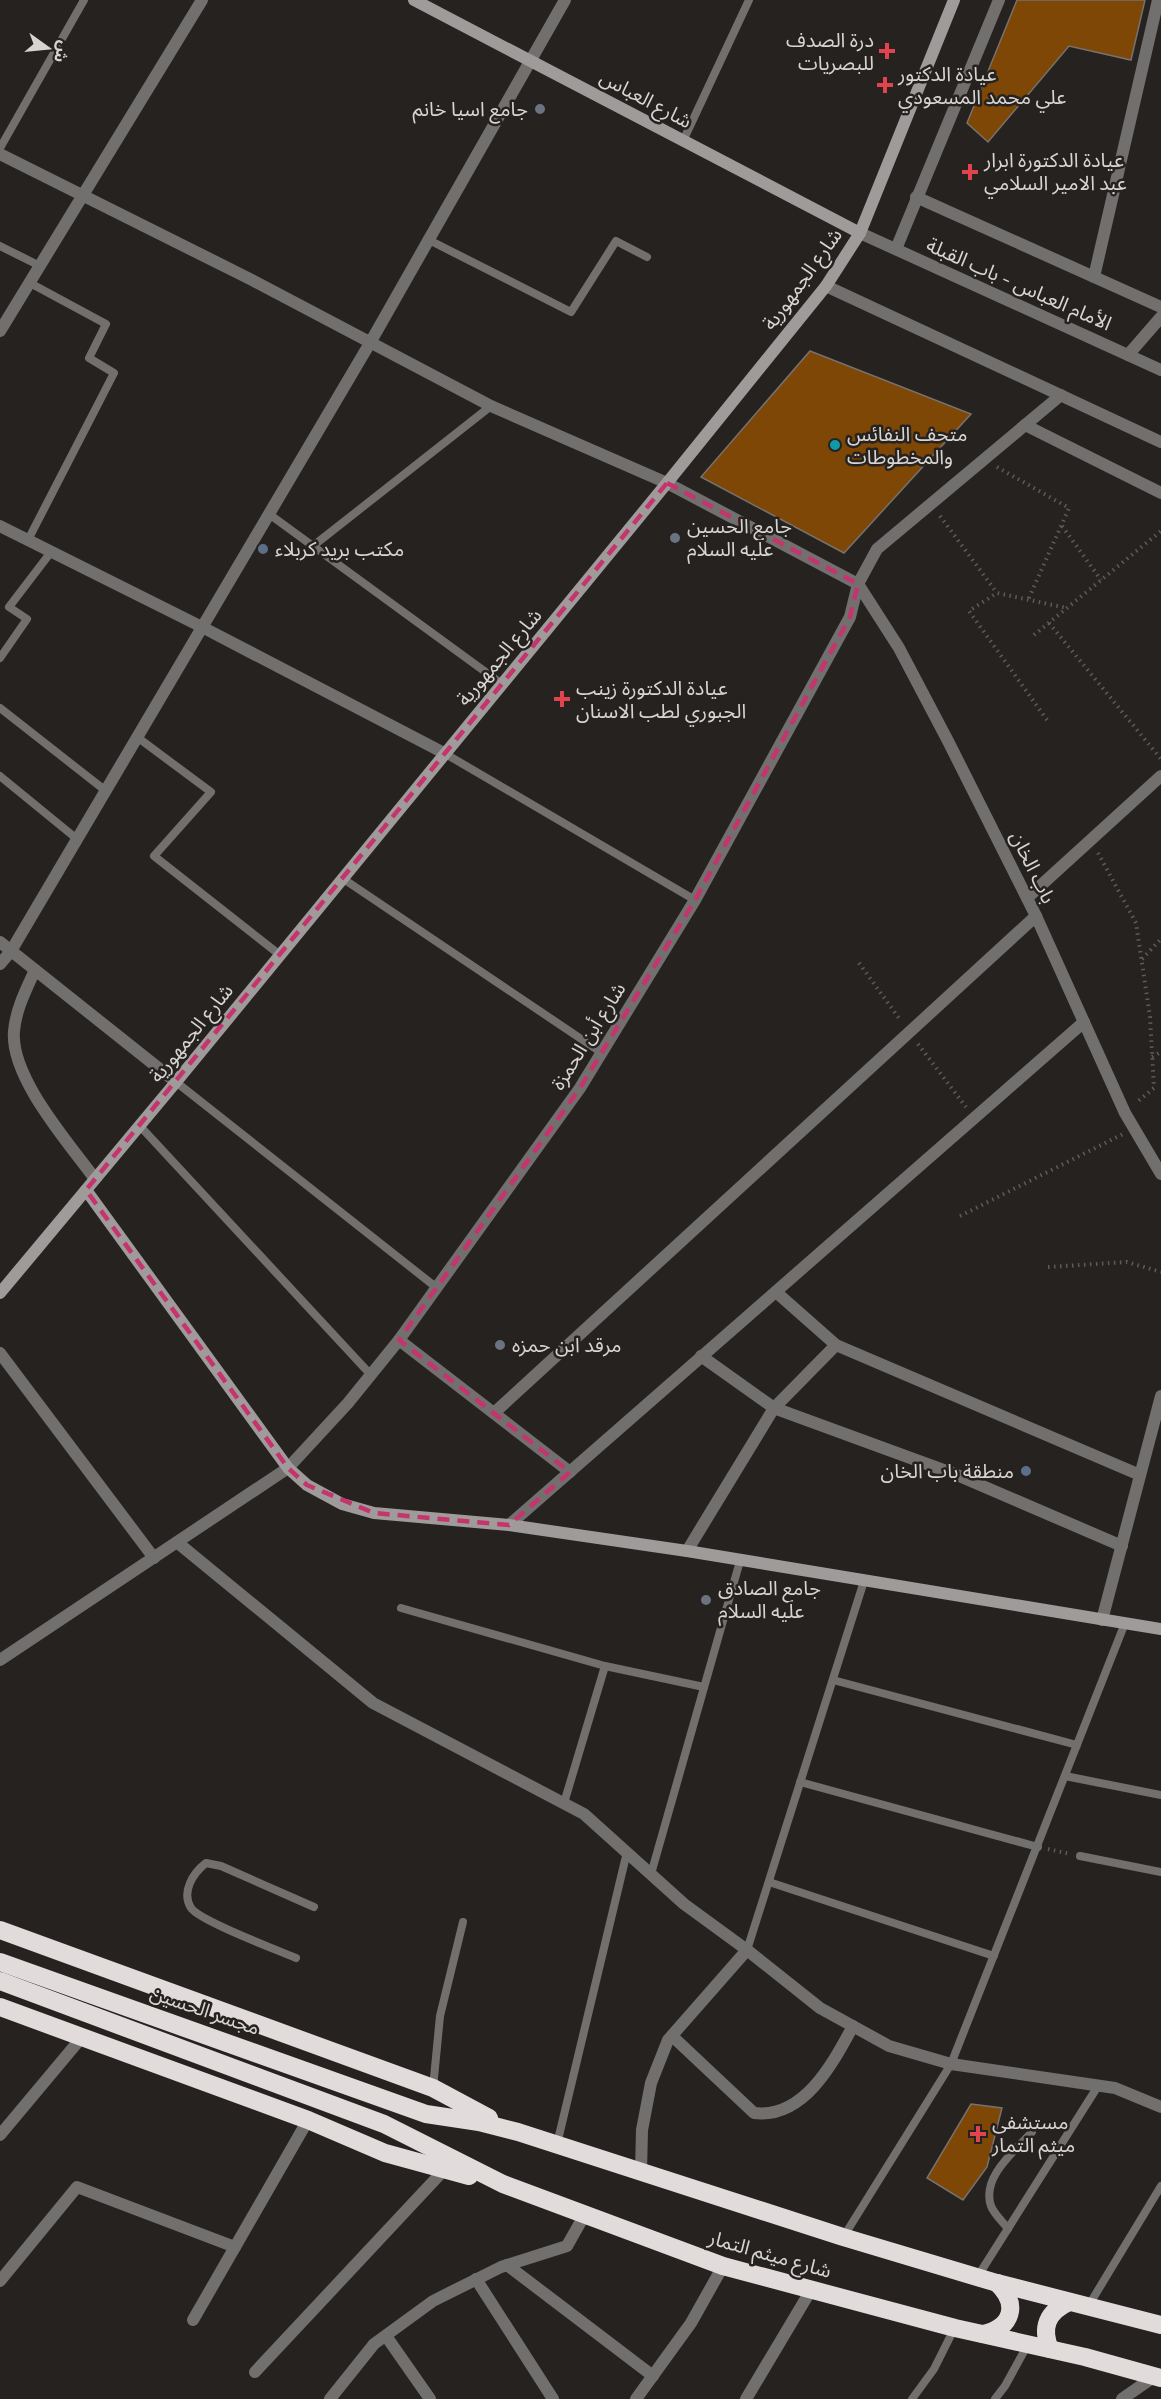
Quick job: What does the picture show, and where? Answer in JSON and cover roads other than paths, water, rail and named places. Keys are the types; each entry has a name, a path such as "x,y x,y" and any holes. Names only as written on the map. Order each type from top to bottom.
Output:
{"highway":[{"path":"0,1930 433,2088 518,2132"},
{"name":"مجسر الحسين","path":"0,1962 394,2101"},
{"name":"شارع ميثم التمار","path":"0,1981 384,2124 503,2184 723,2265 955,2328 1050,2349 1158,2377"},
{"path":"0,2007 308,2120 385,2153 503,2184"},
{"name":"شارع ميثم التمار","path":"394,2101 426,2114 479,2122 518,2132 978,2278 1161,2325"},
{"path":"983,2334 997,2331 1008,2321 1011,2307 1007,2293 996,2283"},
{"path":"1050,2349 1045,2326 1058,2307 1069,2302"}],"main road":[{"name":"شارع العباس","path":"414,0 860,233"},
{"name":"شارع الجمهورية","path":"0,1293 176,1082 826,286 860,233 954,0"},
{"path":"86,1190 288,1468 307,1485 342,1504 374,1513 510,1525 687,1551 1161,1629"}],"street":[{"path":"0,330 202,0"},
{"path":"0,964 11,951 370,343 427,239 565,0"},
{"path":"896,249 999,0"},
{"path":"1094,277 1158,0"},
{"path":"0,153 84,194 491,406 667,483 858,584"},
{"path":"916,197 1161,307"},
{"name":"الأمام العباس - باب القبلة","path":"860,233 1161,370"},
{"path":"826,286 1161,442"},
{"path":"1128,355 1161,317"},
{"name":"شارع أبن الحمزة","path":"0,1660 288,1468 371,1375 437,1288 580,1088 602,1053 695,900 850,617 858,584 877,549 1061,395"},
{"path":"1025,425 1161,493"},
{"path":"0,526 202,627 444,753"},
{"name":"باب الخان","path":"858,584 898,648 948,741 1036,916 1125,1113 1161,1174"},
{"path":"1027,898 1161,776"},
{"path":"494,1413 1036,916"},
{"path":"0,942 176,1082"},
{"path":"35,970 19,1006 14,1033 18,1059 29,1088 95,1179"},
{"path":"510,1525 1084,1022"},
{"path":"776,1292 836,1345 1140,1475"},
{"path":"399,1340 570,1472"},
{"path":"687,1551 774,1408 836,1345"},
{"path":"0,1353 154,1558"},
{"path":"701,1356 774,1408 957,1475 1122,1546"},
{"path":"1102,1620 1161,1396"},
{"path":"178,1543 373,1703 584,1814 684,1904 820,2008 889,2046 951,2064 1115,2088 1161,2108"},
{"path":"641,2172 642,2130 651,2084 672,2036 747,1950"},
{"path":"672,2036 754,2113 768,2115 800,2099 818,2083 830,2067 853,2026"},
{"path":"0,2135 82,2037"},
{"path":"193,2320 308,2120"},
{"path":"255,2372 444,2170"},
{"path":"0,2281 78,2187 235,2247"},
{"path":"330,2399 374,2344 433,2301 507,2265 567,2246 585,2214"},
{"path":"507,2265 653,2376"},
{"path":"636,2399 691,2323 723,2265"},
{"path":"476,2279 553,2399"},
{"path":"746,2399 811,2290"},
{"path":"386,2336 430,2399"},
{"path":"1122,2399 1158,2377"}],"lane":[{"path":"0,148 84,0"},
{"path":"683,141 749,0"},
{"path":"427,239 571,312 616,241 646,257"},
{"path":"0,246 40,266"},
{"path":"28,540 114,373 89,358 106,324 30,283"},
{"path":"313,546 491,406"},
{"path":"269,514 502,684"},
{"path":"0,658 27,619 9,607 51,552"},
{"path":"0,708 105,791"},
{"path":"137,737 211,792 154,856 280,955"},
{"path":"444,753 695,900"},
{"path":"0,776 77,839"},
{"path":"342,878 602,1053"},
{"path":"176,1082 437,1288"},
{"path":"139,1125 371,1375"},
{"path":"651,1874 740,1561"},
{"path":"747,1950 864,1581"},
{"path":"401,1608 605,1666 704,1687"},
{"path":"843,2237 951,2064 1125,1623"},
{"path":"564,1803 605,1666"},
{"path":"833,1680 1077,1745"},
{"path":"1065,1776 1161,1795"},
{"path":"800,1782 1038,1847"},
{"path":"557,2144 627,1852"},
{"path":"1080,1856 1161,1872"},
{"path":"296,1958 192,1910 187,1899 189,1884 196,1871 206,1863 221,1866 314,1907"},
{"path":"769,1882 994,1956"},
{"path":"433,2088 440,2016 463,1922"},
{"path":"978,2278 1098,2086"},
{"path":"1008,2229 992,2207 990,2192 996,2173 1032,2132"},
{"path":"1088,2306 1161,2186"},
{"path":"912,2399 934,2368 955,2328"},
{"path":"995,2399 1005,2386 1028,2344"}],"place":[{"name":"درة الصدف للبصريات","path":"887,51"},
{"name":"عيادة الدكتور علي محمد المسعودي","path":"885,85"},
{"name":"جامع اسيا خانم","path":"540,109"},
{"name":"عيادة الدكتورة ابرار عبد الامير السلامي","path":"970,172"},
{"name":"متحف النفائس والمخطوطات","path":"835,445"},
{"name":"جامع الحسين عليه السلام","path":"675,538"},
{"name":"مكتب بريد كربلاء","path":"263,549"},
{"name":"عيادة الدكتورة زينب الجبوري لطب الاسنان","path":"562,699"},
{"name":"مرقد ابن حمزه","path":"500,1345"},
{"name":"منطقة باب الخان","path":"1026,1471"},
{"name":"جامع الصادق عليه السلام","path":"706,1600"},
{"name":"مستشفى ميثم التمار","path":"978,2134"}]}
